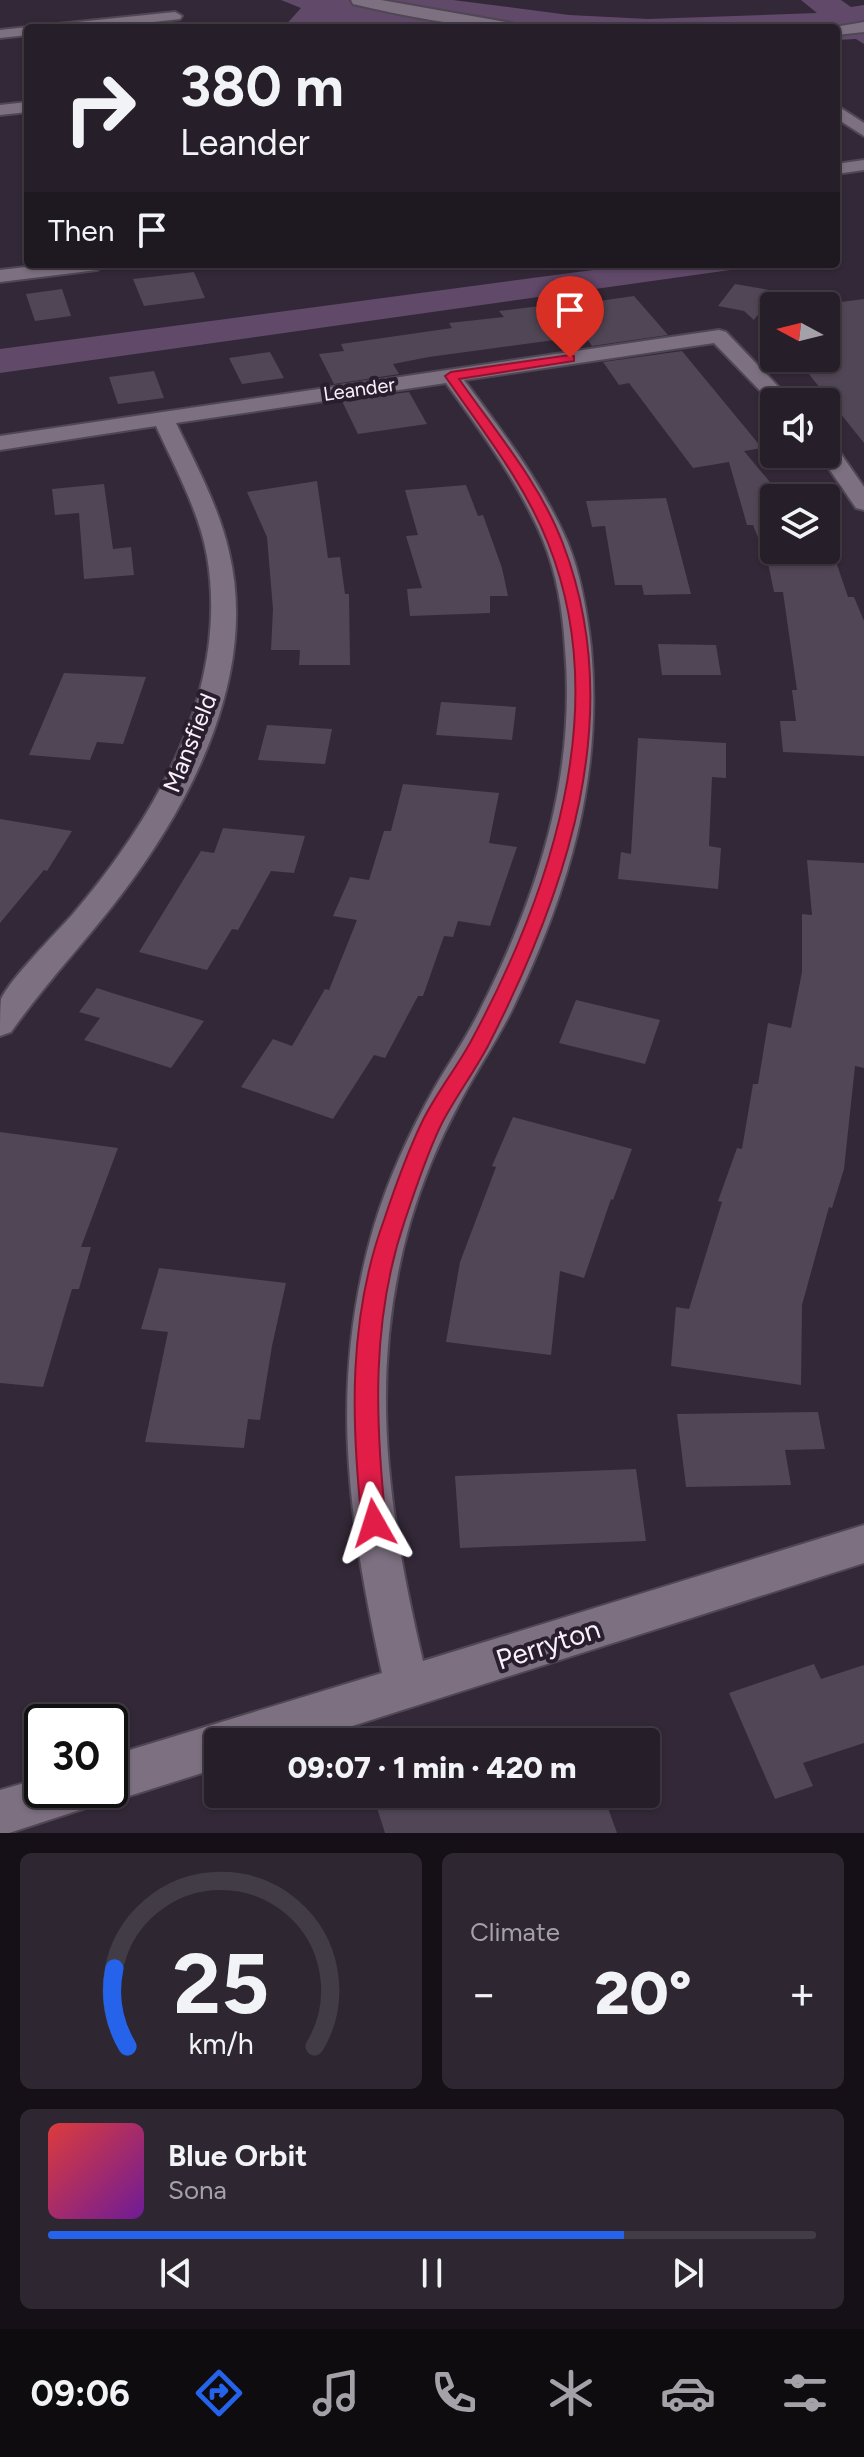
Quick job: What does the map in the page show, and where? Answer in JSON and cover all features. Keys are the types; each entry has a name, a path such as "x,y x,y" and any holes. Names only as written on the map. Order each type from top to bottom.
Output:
{"street":[{"path":"359,0 424,15 485,24"},
{"path":"97,24 175,16 156,5"},
{"path":"840,30 864,27"},
{"path":"0,34 24,31"},
{"path":"0,110 24,107"},
{"path":"840,113 864,131"},
{"path":"840,168 864,165"},
{"path":"0,276 65,268"},
{"name":"Leander","path":"0,443 719,336 769,388"},
{"path":"407,1688 377,1549 366,1447 365,1373 372,1310 393,1222 432,1122 479,1044 543,906 567,827 582,748 584,683 574,609 556,545 532,492 451,376"},
{"name":"Mansfield","path":"0,1024 126,867 170,796 201,729 218,666 224,609 219,556 201,498 163,419"},
{"path":"839,468 864,503"},
{"name":"Perryton","path":"277,1728 864,1544"},
{"path":"128,1774 204,1750"},
{"path":"0,1813 24,1806"}],"shaded area":[{"path":"281,0 453,0 569,15 648,19 817,13 801,0 841,0 851,7 864,5 864,44 856,39 840,40 840,24 287,24 301,8"},
{"path":"608,268 745,268 0,373 0,349"}],"building":[{"path":"194,272 205,298 144,306 133,279"},
{"path":"735,284 775,291 760,292 760,312 754,320 744,311 718,306"},
{"path":"62,289 71,316 35,321 26,294"},
{"path":"634,296 668,335 592,346 585,336 429,357 393,364 399,374 334,384 319,354 344,351 341,344 452,328 449,323 504,317 499,311 540,306 542,309"},
{"path":"864,299 864,443 840,413 840,388 820,388 807,372 840,372 840,302"},
{"path":"682,351 760,446 760,448 744,451 772,484 760,484 760,543 753,525 747,525 729,462 693,468 629,383 619,385 603,362"},
{"path":"270,352 284,378 242,384 229,358"},
{"path":"154,371 164,398 118,404 109,377"},
{"path":"409,392 427,424 358,434 342,401"},
{"path":"317,481 328,558 340,557 345,594 349,594 350,665 299,665 300,650 271,650 273,609 267,537 247,492"},
{"path":"104,484 113,549 131,547 134,575 84,579 79,513 55,515 52,489"},
{"path":"466,485 478,516 483,515 502,568 508,596 490,596 490,613 410,616 407,589 422,588 406,536 418,535 405,490"},
{"path":"666,498 691,594 644,595 642,585 615,585 605,526 592,527 586,501"},
{"path":"768,564 837,564 848,597 854,597 864,621 864,756 783,752 780,721 796,721 792,690 797,690 783,592 774,592"},
{"path":"658,644 716,645 721,675 662,675"},
{"path":"64,673 146,677 123,744 97,742 90,760 29,755"},
{"path":"441,702 516,707 512,740 436,735"},
{"path":"267,725 332,729 325,764 258,760"},
{"path":"638,738 726,743 726,778 712,777 709,846 721,848 718,889 618,879 621,852 631,854"},
{"path":"403,784 499,793 489,843 517,847 490,926 458,921 453,937 444,936 423,996 418,996 385,1058 374,1055 333,1119 241,1087 273,1039 292,1046 325,989 329,990 357,920 333,916 350,877 369,880 384,831 391,831"},
{"path":"0,819 72,831 47,871 44,870 0,923"},
{"path":"223,828 305,836 294,873 271,871 238,930 232,929 207,970 139,952 201,851 214,853"},
{"path":"807,860 864,863 864,1068 855,1066 844,1169 832,1208 829,1207 802,1305 801,1385 671,1366 676,1307 689,1309 722,1202 718,1201 737,1148 742,1149 753,1084 758,1084 768,1023 791,1028 802,972 802,914 812,915"},
{"path":"97,988 204,1021 171,1068 84,1040 100,1018 79,1012"},
{"path":"576,1000 660,1020 645,1064 559,1043"},
{"path":"513,1117 632,1149 584,1278 560,1271 551,1355 446,1342 460,1262 496,1167 492,1166"},
{"path":"0,1132 118,1148 81,1247 91,1247 79,1289 72,1289 43,1387 0,1383"},
{"path":"159,1268 286,1283 260,1420 248,1419 244,1448 145,1442 168,1332 141,1329"},
{"path":"818,1412 825,1449 785,1450 791,1485 686,1487 677,1414"},
{"path":"636,1469 646,1541 460,1548 455,1476"},
{"path":"814,1664 821,1679 864,1665 864,1743 803,1763 813,1786 775,1799 729,1693"},
{"path":"377,1808 608,1808 617,1833 385,1833"}],"route":[{"path":"374,1523 366,1447 365,1373 372,1310 393,1222 432,1122 479,1044 516,970 543,906 567,827 582,748 584,683 574,609 556,545 532,492 451,376 570,358"}]}
